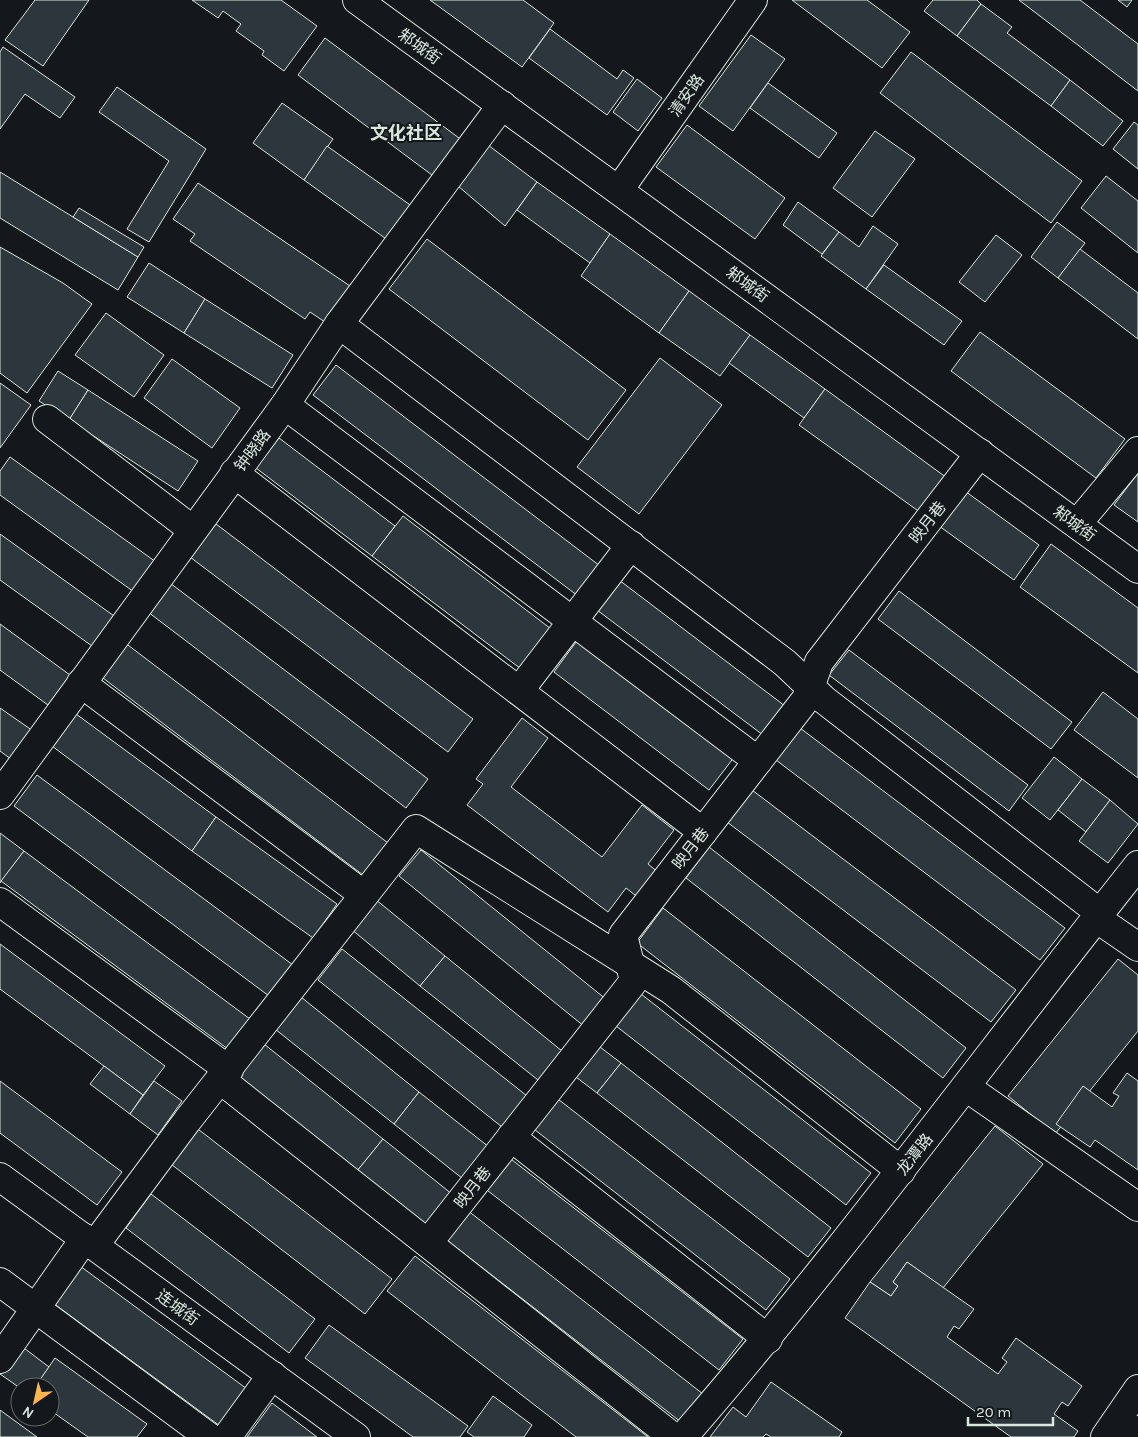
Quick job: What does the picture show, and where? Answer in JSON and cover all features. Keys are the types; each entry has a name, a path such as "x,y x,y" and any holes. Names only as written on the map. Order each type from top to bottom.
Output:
{"street":[{"name":"邾城街","path":"358,0 1138,569"},
{"name":"清安路","path":"619,190 753,0"},
{"name":"钟晓路","path":"0,795 285,405 339,324 502,106"},
{"path":"339,324 786,663 810,687 1138,947"},
{"path":"285,405 758,761"},
{"path":"47,419 193,530"},
{"path":"1077,524 1138,451"},
{"name":"映月巷","path":"428,1243 634,981 623,935 806,699 819,662 980,453"},
{"path":"234,473 703,832"},
{"path":"519,691 631,545"},
{"path":"81,683 364,896"},
{"path":"0,1359 36,1308 225,1075 416,829 671,990 901,1171"},
{"name":"龙潭路","path":"683,1437 768,1339 1138,865"},
{"path":"0,902 225,1075 428,1243 673,1437"},
{"path":"966,1087 1138,1207"},
{"path":"511,1136 768,1339"},
{"name":"连城街","path":"0,1176 356,1437"},
{"path":"0,1282 210,1437"},
{"path":"227,1437 272,1375"},
{"path":"1105,1437 1138,1389"},
{"path":"1133,1437 1138,1430"}],"building":[{"path":"35,0 89,0 43,66 5,40"},
{"path":"192,0 281,0 317,26 284,71 262,55 264,51 236,31 241,24 223,11 218,18"},
{"path":"430,0 523,0 554,23 522,67"},
{"path":"792,0 867,0 910,32 882,68"},
{"path":"933,0 977,0 981,4 957,36 924,11"},
{"path":"1019,0 1080,0 1138,44 1138,91"},
{"path":"1118,0 1132,0 1127,7"},
{"path":"981,4 1012,27 1007,33 1070,80 1051,106 957,36"},
{"path":"550,29 617,79 623,70 634,78 607,115 529,58"},
{"path":"751,35 785,59 733,131 699,106"},
{"path":"325,38 467,144 440,181 298,75"},
{"path":"3,47 75,97 60,118 25,94 0,129 0,52"},
{"path":"911,52 1082,181 1051,223 880,93"},
{"path":"637,79 662,98 638,131 613,112"},
{"path":"1070,80 1123,121 1103,146 1051,106"},
{"path":"768,83 837,133 819,158 750,108"},
{"path":"117,87 206,149 149,242 127,229 169,161 99,112"},
{"path":"282,103 333,139 304,180 253,143"},
{"path":"1134,122 1138,125 1138,169 1113,149"},
{"path":"687,125 785,198 755,239 656,167"},
{"path":"875,131 915,159 872,217 833,188"},
{"path":"488,145 537,182 505,226 458,186"},
{"path":"327,146 413,207 389,241 304,180"},
{"path":"0,172 138,257 118,290 0,218"},
{"path":"1106,176 1138,201 1138,253 1081,208"},
{"path":"537,182 610,234 590,263 517,210"},
{"path":"198,183 350,286 325,322 310,312 305,319 190,241 195,234 173,219"},
{"path":"798,202 839,232 822,254 783,225"},
{"path":"79,208 144,247 138,257 73,217"},
{"path":"1057,222 1085,243 1058,278 1031,257"},
{"path":"873,226 898,244 866,289 821,256 839,232 859,247"},
{"path":"610,234 689,291 659,333 581,276"},
{"path":"996,235 1022,255 985,302 959,282"},
{"path":"427,239 626,390 588,440 389,289"},
{"path":"0,247 63,283 92,304 27,393 0,373"},
{"path":"1080,249 1138,293 1138,339 1058,278"},
{"path":"149,263 205,299 184,333 127,297"},
{"path":"884,265 962,321 944,345 866,289"},
{"path":"689,291 750,335 720,376 659,333"},
{"path":"205,299 293,355 272,388 184,333"},
{"path":"106,313 164,355 134,397 75,355"},
{"path":"980,332 1125,439 1096,478 951,371"},
{"path":"750,335 825,389 804,418 729,363"},
{"path":"660,358 722,405 639,514 577,467"},
{"path":"172,359 240,408 212,448 144,398"},
{"path":"336,365 600,566 578,596 313,395"},
{"path":"58,371 88,390 69,420 39,401"},
{"path":"0,383 31,405 0,448"},
{"path":"825,389 1039,545 1014,580 799,425"},
{"path":"88,390 198,461 178,491 69,420"},
{"path":"279,438 395,526 372,556 256,468"},
{"path":"10,457 156,562 134,592 0,495 0,471"},
{"path":"1138,473 1138,522 1114,505"},
{"path":"403,516 555,632 525,672 372,556"},
{"path":"216,524 473,719 448,752 190,557"},
{"path":"0,534 114,616 92,646 0,580"},
{"path":"1051,544 1138,608 1138,673 1020,587"},
{"path":"619,580 785,706 763,735 597,610"},
{"path":"170,583 428,779 406,808 148,612"},
{"path":"899,591 1072,722 1051,749 878,619"},
{"path":"0,624 70,675 48,705 0,670"},
{"path":"579,638 735,756 709,790 554,672"},
{"path":"124,642 388,843 363,875 99,675"},
{"path":"849,650 1028,785 1009,811 829,675"},
{"path":"1103,692 1138,719 1138,778 1074,730"},
{"path":"0,708 36,733 15,762 0,751"},
{"path":"72,711 216,817 192,851 48,743"},
{"path":"522,718 548,738 511,787 602,857 642,805 674,830 648,864 659,873 640,899 626,888 608,912 467,805 483,784 476,779"},
{"path":"800,728 1065,928 1040,960 776,760"},
{"path":"1054,757 1082,779 1050,820 1022,798"},
{"path":"37,775 293,965 269,996 14,806"},
{"path":"1082,779 1110,800 1086,832 1058,810"},
{"path":"752,790 1016,990 991,1022 727,822"},
{"path":"1110,800 1138,824 1108,863 1079,841"},
{"path":"216,817 337,904 313,938 192,851"},
{"path":"0,833 24,851 0,883"},
{"path":"709,847 966,1048 943,1078 686,878"},
{"path":"421,850 607,1000 585,1027 399,876"},
{"path":"24,851 254,1022 232,1052 1,881"},
{"path":"375,899 445,956 420,986 351,929"},
{"path":"663,908 921,1109 895,1143 637,943"},
{"path":"0,944 165,1066 143,1095 0,989"},
{"path":"342,949 527,1096 502,1127 318,980"},
{"path":"445,956 562,1051 538,1080 420,986"},
{"path":"1118,959 1138,975 1138,1031 1055,1134 1008,1096"},
{"path":"641,994 871,1173 846,1205 616,1026"},
{"path":"301,997 419,1092 394,1124 275,1029"},
{"path":"264,1044 383,1139 357,1171 238,1077"},
{"path":"600,1047 621,1063 597,1093 576,1077"},
{"path":"621,1063 831,1228 808,1257 597,1093"},
{"path":"104,1066 143,1095 130,1114 90,1084"},
{"path":"1127,1073 1138,1081 1138,1170 1095,1140 1090,1147 1056,1124 1083,1086 1112,1107 1119,1096 1113,1093"},
{"path":"0,1081 122,1172 97,1205 0,1133"},
{"path":"154,1081 182,1101 158,1135 130,1114"},
{"path":"419,1092 489,1147 463,1179 394,1124"},
{"path":"554,1096 790,1279 766,1310 530,1126"},
{"path":"194,1126 392,1279 365,1314 167,1161"},
{"path":"995,1126 1043,1164 943,1288 907,1262 893,1282 898,1286 891,1296 870,1282"},
{"path":"383,1139 452,1194 426,1227 357,1171"},
{"path":"507,1156 743,1339 719,1370 483,1187"},
{"path":"151,1194 315,1319 289,1353 126,1228"},
{"path":"467,1210 703,1394 681,1422 444,1238"},
{"path":"415,1256 648,1437 576,1437 387,1291"},
{"path":"907,1262 974,1309 959,1329 954,1326 947,1337 998,1374 1007,1362 1002,1358 1016,1338 1082,1386 1068,1406 1062,1402 1054,1414 1078,1431 1074,1437 1011,1437 845,1318 870,1282 891,1296 898,1286 893,1282"},
{"path":"80,1266 247,1389 220,1426 53,1303"},
{"path":"329,1325 468,1426 460,1437 413,1437 305,1358"},
{"path":"16,1342 49,1367 42,1377 10,1377 10,1381 0,1374 0,1365"},
{"path":"55,1358 147,1424 137,1437 88,1437 60,1417 60,1377 42,1377"},
{"path":"771,1382 842,1432 839,1437 771,1437 766,1434 763,1437 710,1437 733,1407 746,1417"},
{"path":"493,1396 532,1425 524,1437 474,1437 467,1432"},
{"path":"272,1403 317,1437 247,1437"},
{"path":"0,1410 10,1417 10,1427 23,1427 37,1437 0,1437"}],"district":[{"name":"文化社区","path":"406,133"}]}
